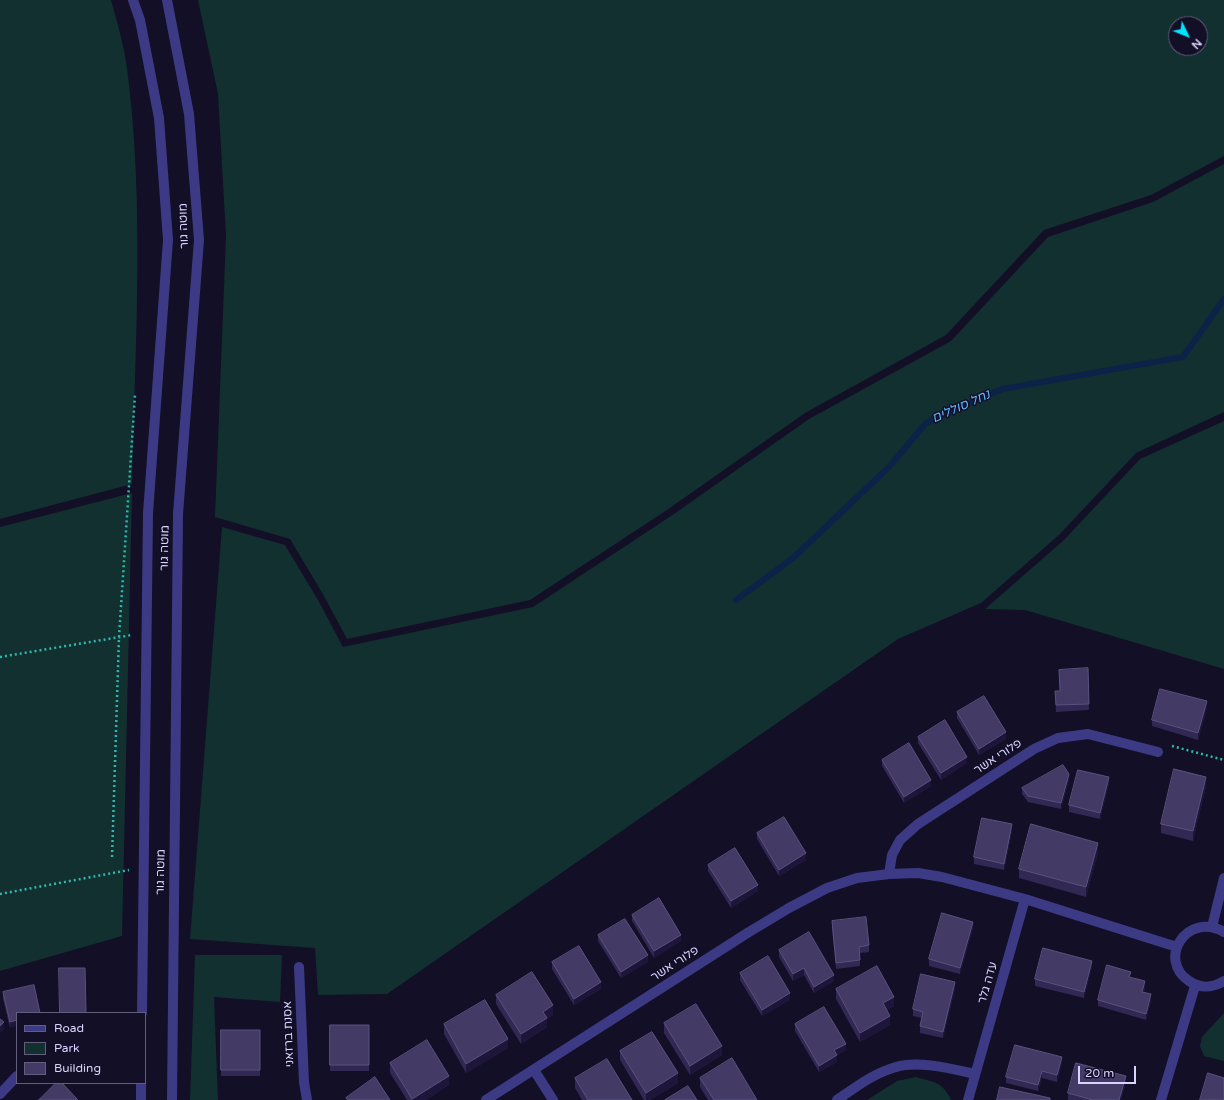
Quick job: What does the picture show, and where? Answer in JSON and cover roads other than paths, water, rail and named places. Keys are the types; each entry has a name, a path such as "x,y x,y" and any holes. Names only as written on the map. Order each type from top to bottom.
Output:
{"street":[{"name":"מוטה גור","path":"133,0 140,20 159,118 168,240 148,513 142,1012"},
{"name":"מוטה גור","path":"167,0 189,114 198,240 178,514 172,1100"},
{"name":"פלורי אשר","path":"889,874 892,855 900,840 914,828 1040,746 1058,738 1088,734 1158,752"},
{"name":"פלורי אשר","path":"486,1100 789,908 827,888 857,878 889,874 918,874 942,877 1026,899 1178,947"},
{"path":"1212,926 1224,878"},
{"name":"עדה גלר","path":"968,1100 1026,899"},
{"path":"1224,932 1212,926 1194,928 1185,934 1180,940 1175,960 1178,971 1184,978 1195,986 1216,986 1224,982"},
{"name":"אסנת ברזאני","path":"300,967 304,1082 307,1100"},
{"path":"1161,1100 1195,986"},
{"path":"837,1100 869,1078 897,1066 925,1064 975,1074"},
{"path":"534,1070 553,1100"},
{"path":"0,1094 16,1077"},
{"path":"141,1084 141,1100"}],"waterway":[{"name":"נחל סוללים","path":"736,600 793,558 890,466 926,423 1002,389 1183,357 1224,299"}]}
